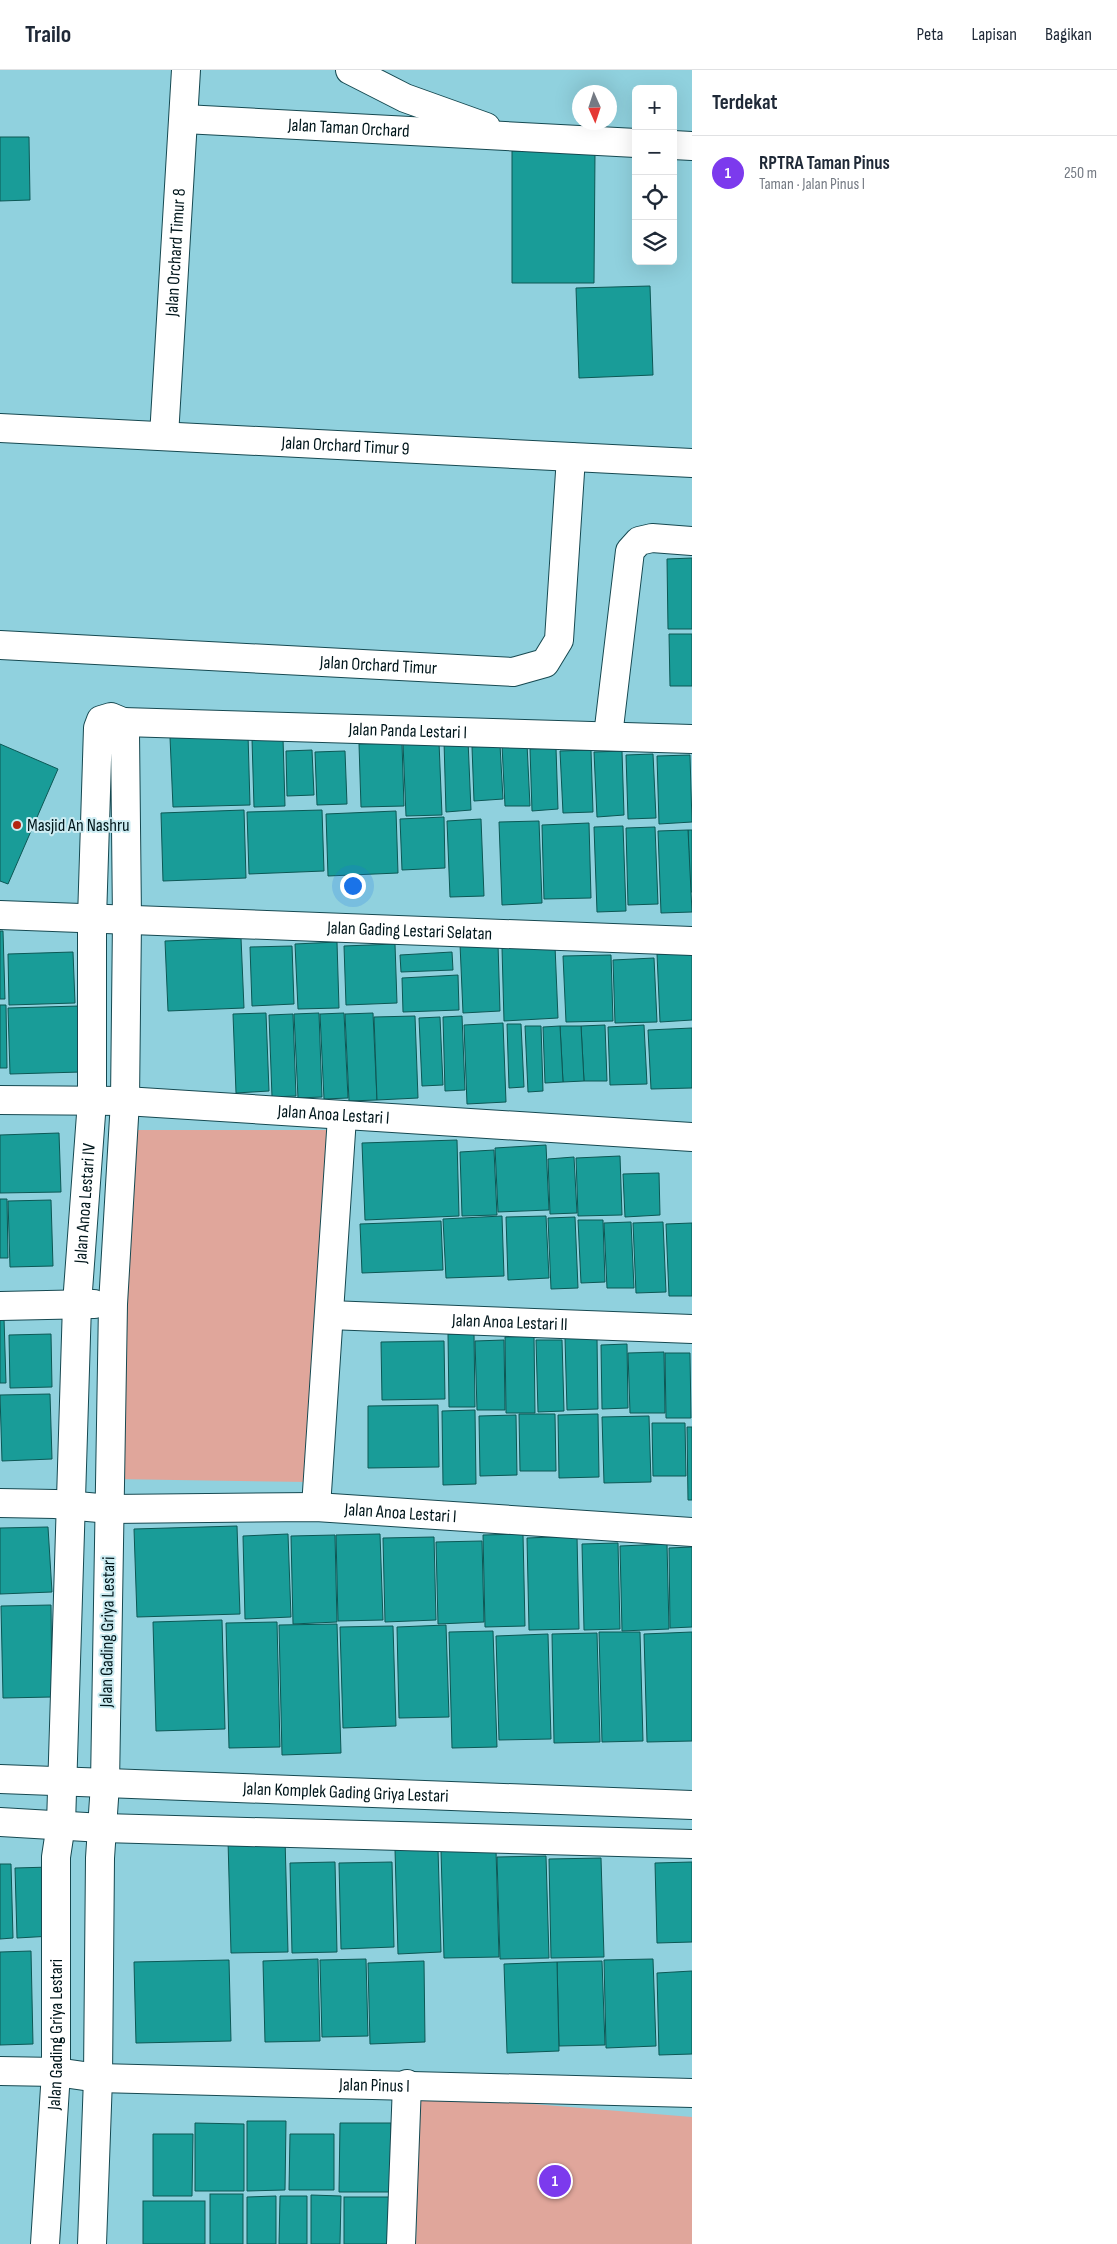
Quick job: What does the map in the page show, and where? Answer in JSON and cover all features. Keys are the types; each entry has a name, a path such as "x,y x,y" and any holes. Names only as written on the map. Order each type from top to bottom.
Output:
{"street":[{"name":"Jalan Orchard Timur 8","path":"164,436 186,70"},
{"name":"Jalan Taman Orchard","path":"350,70 406,98 513,137"},
{"name":"Jalan Taman Orchard","path":"184,119 632,143"},
{"path":"677,145 692,146"},
{"name":"Jalan Orchard Timur 9","path":"0,428 692,463"},
{"name":"Jalan Orchard Timur","path":"0,645 513,672 545,663 559,640 571,457"},
{"path":"608,736 630,551 639,541 652,538 692,541"},
{"path":"92,1101 92,918 98,728 100,720 111,717 123,722 127,920 125,1101 113,1304 110,1509"},
{"name":"Jalan Panda Lestari I","path":"123,722 692,738"},
{"name":"Jalan Gading Lestari Selatan","path":"0,915 692,941"},
{"name":"Jalan Anoa Lestari I","path":"0,1100 125,1101 342,1117 692,1137"},
{"name":"Jalan Anoa Lestari IV","path":"62,1505 92,1101"},
{"path":"316,1507 342,1117"},
{"path":"0,1306 113,1304"},
{"name":"Jalan Anoa Lestari II","path":"329,1315 692,1329"},
{"name":"Jalan Anoa Lestari I","path":"0,1504 62,1505 110,1509 316,1507 692,1532"},
{"path":"62,1505 62,1780"},
{"name":"Jalan Gading Griya Lestari","path":"104,1828 110,1509"},
{"name":"Jalan Komplek Gading Griya Lestari","path":"0,1779 692,1805"},
{"name":"Jalan Gading Griya Lestari","path":"45,2244 56,2072 56,1857 62,1824 62,1780"},
{"path":"0,1822 62,1824 104,1828 692,1844"},
{"path":"92,2244 98,2078 100,1858 104,1828"},
{"name":"Jalan Pinus I","path":"0,2070 56,2072 98,2078 407,2084 692,2093"},
{"path":"401,2244 407,2084"}],"shaded area":[{"path":"123,1130 335,1130 308,1482 111,1479"},
{"path":"420,2095 692,2117 692,2244 416,2244"}],"building":[{"path":"0,137 29,137 30,200 0,201"},
{"path":"512,151 595,152 594,283 512,283"},
{"path":"650,286 653,375 579,378 576,288"},
{"path":"692,558 692,629 668,629 667,559"},
{"path":"669,634 692,634 692,686 670,686"},
{"path":"248,734 250,805 173,807 170,737"},
{"path":"283,738 285,806 254,807 252,739"},
{"path":"468,740 471,810 446,812 444,741"},
{"path":"439,742 442,815 406,816 403,743"},
{"path":"402,743 404,806 361,807 359,744"},
{"name":"Masjid An Nashru","path":"0,744 58,769 8,884 0,881"},
{"path":"527,744 530,806 505,806 502,745"},
{"path":"500,745 503,799 474,801 472,747"},
{"path":"556,748 558,809 532,811 530,749"},
{"path":"312,750 314,795 287,796 286,751"},
{"path":"591,750 593,812 563,813 560,751"},
{"path":"345,751 347,804 317,805 315,752"},
{"path":"622,751 624,815 597,817 594,752"},
{"path":"653,754 656,818 628,819 626,755"},
{"path":"690,755 692,822 659,824 657,756"},
{"path":"244,810 246,878 163,881 161,813"},
{"path":"322,810 324,871 249,874 247,812"},
{"path":"396,811 398,873 328,876 326,814"},
{"path":"444,817 445,868 402,870 400,819"},
{"path":"481,819 484,896 450,897 447,821"},
{"path":"539,821 542,903 502,905 499,822"},
{"path":"589,823 591,898 544,899 542,825"},
{"path":"623,826 626,911 597,912 594,827"},
{"path":"655,827 658,904 628,905 626,828"},
{"path":"688,830 692,830 692,892 690,892"},
{"path":"688,830 692,912 661,913 658,831"},
{"path":"0,931 3,931 5,999 0,999"},
{"path":"241,938 244,1008 168,1011 165,941"},
{"path":"337,942 339,1008 298,1009 295,944"},
{"path":"395,944 397,1003 346,1005 344,946"},
{"path":"460,944 498,944 500,1011 463,1013"},
{"path":"292,946 294,1004 252,1006 250,947"},
{"path":"555,946 558,1018 504,1021 502,948"},
{"path":"73,952 75,1003 9,1005 8,954"},
{"path":"452,952 453,970 401,972 400,955"},
{"path":"692,953 692,1020 660,1022 657,954"},
{"path":"611,955 613,1021 566,1022 563,956"},
{"path":"654,958 657,1022 615,1023 613,960"},
{"path":"458,975 459,1010 403,1012 402,978"},
{"path":"0,1005 6,1005 7,1068 0,1068"},
{"path":"79,1006 81,1072 10,1074 8,1008"},
{"path":"266,1013 269,1091 236,1093 233,1014"},
{"path":"319,1013 322,1097 298,1098 294,1014"},
{"path":"344,1013 348,1098 324,1099 320,1014"},
{"path":"373,1013 377,1100 349,1101 345,1014"},
{"path":"293,1014 296,1096 272,1097 269,1015"},
{"path":"415,1016 418,1098 377,1100 374,1017"},
{"path":"462,1016 465,1090 445,1091 443,1017"},
{"path":"440,1017 443,1085 422,1086 419,1018"},
{"path":"503,1023 506,1102 467,1104 464,1025"},
{"path":"507,1024 521,1024 524,1087 509,1088"},
{"path":"605,1025 607,1081 584,1081 581,1026"},
{"path":"644,1025 647,1084 610,1085 608,1027"},
{"path":"525,1026 541,1026 543,1091 528,1092"},
{"path":"560,1026 581,1026 584,1081 563,1082"},
{"path":"560,1026 563,1082 545,1083 543,1027"},
{"path":"692,1028 692,1088 651,1089 648,1030"},
{"path":"59,1133 61,1192 0,1193 0,1135"},
{"path":"457,1140 459,1216 365,1220 362,1143"},
{"path":"546,1145 549,1210 498,1212 495,1148"},
{"path":"494,1150 497,1215 462,1216 460,1152"},
{"path":"620,1156 622,1215 578,1216 576,1158"},
{"path":"574,1157 577,1213 550,1214 548,1159"},
{"path":"659,1173 660,1215 625,1217 623,1174"},
{"path":"0,1199 7,1199 8,1258 0,1258"},
{"path":"51,1200 53,1266 10,1267 8,1201"},
{"path":"502,1216 504,1276 446,1278 443,1219"},
{"path":"546,1216 549,1278 508,1280 506,1217"},
{"path":"575,1217 578,1288 551,1289 548,1218"},
{"path":"578,1220 603,1220 605,1282 581,1283"},
{"path":"441,1221 443,1270 362,1273 360,1224"},
{"path":"631,1222 634,1288 607,1288 604,1223"},
{"path":"663,1222 666,1292 636,1293 633,1223"},
{"path":"692,1223 692,1296 669,1296 666,1224"},
{"path":"0,1318 4,1318 6,1383 0,1383"},
{"path":"474,1333 475,1407 449,1407 448,1334"},
{"path":"51,1334 52,1387 10,1388 9,1335"},
{"path":"534,1336 535,1413 506,1413 505,1337"},
{"path":"565,1338 597,1338 598,1409 567,1410"},
{"path":"504,1340 505,1410 477,1410 475,1341"},
{"path":"536,1340 562,1340 564,1411 538,1412"},
{"path":"444,1341 445,1399 382,1400 381,1342"},
{"path":"627,1344 628,1408 602,1409 601,1345"},
{"path":"664,1352 665,1413 630,1413 628,1353"},
{"path":"665,1353 690,1353 691,1418 666,1418"},
{"path":"50,1394 52,1459 2,1461 0,1395"},
{"path":"438,1405 439,1467 368,1468 368,1406"},
{"path":"475,1410 476,1484 443,1485 442,1411"},
{"path":"519,1414 555,1414 556,1471 520,1471"},
{"path":"598,1414 599,1477 559,1478 558,1415"},
{"path":"516,1415 517,1475 480,1476 479,1416"},
{"path":"649,1416 651,1482 604,1483 602,1417"},
{"path":"652,1423 685,1423 686,1476 653,1476"},
{"path":"687,1427 692,1427 692,1500 688,1500"},
{"path":"237,1526 240,1614 137,1617 134,1529"},
{"path":"48,1527 52,1592 0,1594 0,1528"},
{"path":"288,1534 291,1617 245,1619 243,1536"},
{"path":"380,1534 383,1620 338,1621 336,1535"},
{"path":"523,1534 525,1626 485,1627 483,1535"},
{"path":"335,1535 337,1622 293,1624 291,1536"},
{"path":"577,1536 579,1629 529,1630 527,1538"},
{"path":"434,1537 436,1620 385,1622 383,1538"},
{"path":"482,1541 484,1622 438,1624 436,1542"},
{"path":"618,1543 620,1629 584,1630 582,1544"},
{"path":"667,1544 669,1629 622,1631 620,1546"},
{"path":"692,1547 692,1627 670,1628 669,1548"},
{"path":"51,1605 52,1697 3,1698 1,1606"},
{"path":"222,1620 225,1729 156,1731 153,1622"},
{"path":"277,1622 280,1747 229,1748 226,1623"},
{"path":"337,1624 341,1753 282,1755 279,1625"},
{"path":"446,1625 449,1717 399,1718 397,1627"},
{"path":"393,1626 396,1726 343,1728 340,1627"},
{"path":"493,1631 497,1747 452,1748 449,1632"},
{"path":"599,1632 640,1632 643,1741 602,1742"},
{"path":"692,1632 692,1741 647,1742 644,1634"},
{"path":"597,1633 600,1742 554,1743 552,1634"},
{"path":"548,1634 551,1739 499,1740 496,1636"},
{"path":"285,1838 288,1952 231,1953 228,1840"},
{"path":"438,1849 441,1952 398,1954 395,1850"},
{"path":"496,1850 499,1957 444,1958 441,1851"},
{"path":"546,1856 549,1958 500,1959 497,1857"},
{"path":"601,1858 604,1957 551,1958 549,1859"},
{"path":"335,1862 337,1952 292,1953 290,1863"},
{"path":"392,1862 394,1947 341,1949 339,1863"},
{"path":"692,1862 692,1942 657,1943 655,1863"},
{"path":"0,1864 11,1864 13,1938 0,1939"},
{"path":"51,1867 52,1936 17,1938 15,1868"},
{"path":"31,1951 33,2044 0,2045 0,1952"},
{"path":"318,1959 320,2041 265,2042 263,1961"},
{"path":"366,1959 368,2036 322,2037 320,1960"},
{"path":"653,1959 656,2046 606,2048 604,1960"},
{"path":"229,1960 231,2041 136,2043 134,1962"},
{"path":"424,1961 425,2042 370,2044 368,1963"},
{"path":"602,1961 605,2045 559,2046 557,1962"},
{"path":"557,1962 559,2051 507,2053 504,1964"},
{"path":"692,1971 692,2054 659,2055 657,1973"},
{"path":"247,2121 286,2121 285,2190 247,2191"},
{"path":"195,2123 244,2124 244,2191 195,2191"},
{"path":"340,2123 391,2123 391,2192 339,2192"},
{"path":"153,2134 193,2134 192,2196 153,2196"},
{"path":"290,2134 334,2134 334,2190 289,2190"},
{"path":"210,2194 243,2194 243,2244 210,2244"},
{"path":"311,2195 341,2196 340,2244 311,2244"},
{"path":"276,2196 276,2244 247,2244 247,2197"},
{"path":"280,2196 307,2196 307,2244 279,2244"},
{"path":"344,2197 389,2197 389,2244 344,2244"},
{"path":"143,2201 205,2201 205,2244 143,2244"}],"place":[{"name":"Masjid An Nashru","path":"17,825"},
{"name":"RPTRA Taman Pinus","path":"555,2181"}]}
